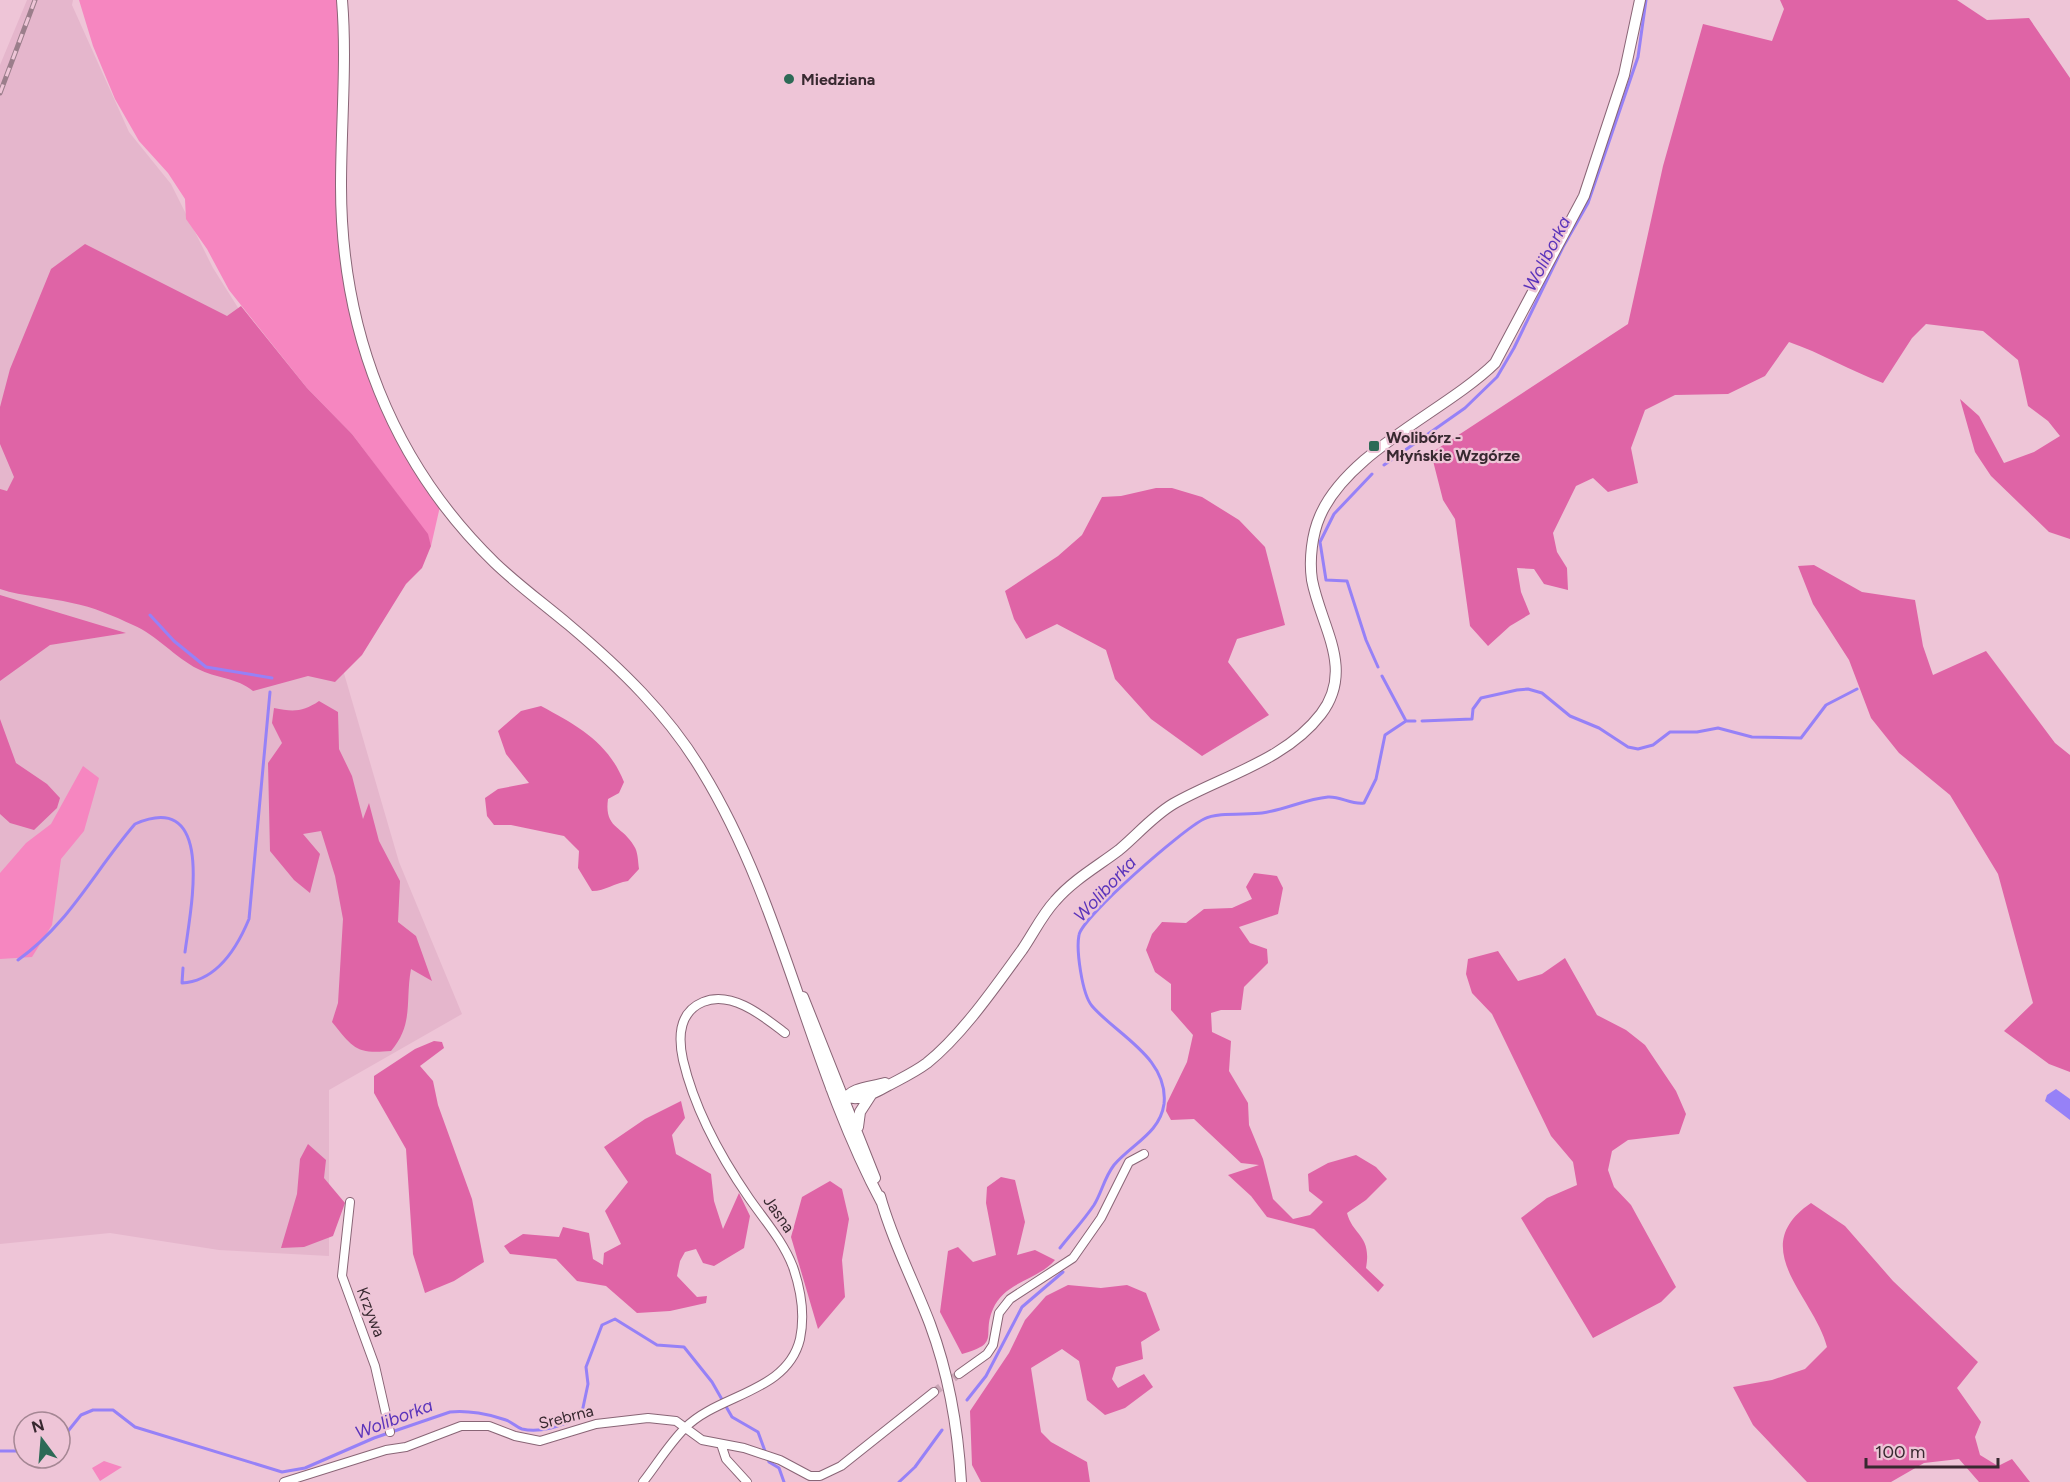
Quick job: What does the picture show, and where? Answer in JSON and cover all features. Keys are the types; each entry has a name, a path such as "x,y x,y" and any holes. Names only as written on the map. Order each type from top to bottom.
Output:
{"main road":[{"path":"342,0 341,188 346,265 363,349 387,414 423,477 465,532 497,564 621,671 651,702 704,773 733,828 788,966 811,1013 842,1115 882,1203"},
{"path":"845,1098 854,1100 871,1095 926,1063 952,1038 1018,955 1048,909 1066,890 1170,806 1291,744 1306,731 1326,707 1334,688 1336,659 1312,579 1312,553 1320,515 1331,497 1369,458 1422,416 1482,376 1495,363 1584,196 1624,75 1640,0"},
{"path":"835,1086 856,1090 900,1079"},
{"path":"835,1086 845,1098 858,1130 882,1203 939,1350 951,1394 959,1443 961,1482"},
{"path":"842,1115 845,1098 856,1090"},
{"path":"858,1130 860,1112 871,1095"}],"street":[{"name":"Jasna","path":"643,1482 685,1428 718,1406 757,1388 791,1358 799,1342 802,1309 793,1267 785,1251 730,1170 706,1126 688,1079 680,1032 685,1017 692,1008 705,1001 718,1000 744,1006 785,1032"},
{"path":"958,1374 987,1354 993,1345 999,1313 1010,1299 1072,1258 1101,1218 1130,1162 1144,1154"},
{"name":"Krzywa","path":"350,1202 342,1276 375,1366 390,1431"},
{"name":"Srebrna","path":"284,1482 386,1450 406,1447 446,1430 468,1425 489,1426 514,1436 540,1440 620,1420 668,1419 702,1440 760,1453 810,1476 825,1475 934,1392"},
{"path":"721,1444 730,1464 747,1482"}],"shaded area":[{"path":"27,0 73,0 72,5 129,132 171,184 213,268 259,341 341,663 399,862 462,1014 329,1090 329,1256 219,1250 110,1233 0,1244 0,65"},
{"path":"79,0 342,0 342,227 372,377 441,502 431,546 427,534 352,434 307,388 229,290 207,249 186,219 185,199 168,173 139,141 115,99 93,46"},
{"path":"1780,0 1957,0 1987,20 2029,18 2070,78 2070,539 2049,532 1991,476 1975,452 1960,399 1979,416 2004,463 2034,452 2060,436 2048,421 2028,406 2018,360 1983,331 1926,324 1912,338 1883,383 1789,342 1765,376 1728,394 1675,395 1645,410 1631,448 1638,483 1608,492 1593,478 1576,486 1553,533 1557,552 1567,568 1568,590 1544,584 1534,569 1517,568 1521,592 1530,614 1510,626 1488,646 1470,626 1455,519 1443,500 1431,453 1628,324 1663,166 1703,24 1772,41 1784,9"},
{"path":"85,244 227,316 241,306 307,388 352,434 428,534 431,546 422,568 406,584 362,655 335,682 308,676 253,691 240,683 198,669 142,629 111,615 63,601 0,589 0,489 7,491 14,477 0,444 0,407 10,369 51,269"},
{"path":"1156,488 1172,488 1202,497 1239,520 1265,547 1285,625 1237,639 1228,662 1269,715 1202,756 1151,719 1115,679 1106,650 1057,624 1026,639 1014,619 1005,591 1058,556 1082,535 1102,497 1121,496"},
{"path":"1814,565 1862,592 1915,600 1923,646 1933,675 1986,651 2055,743 2070,755 2070,1072 2049,1064 2004,1031 2033,1003 1998,874 1950,795 1899,753 1871,718 1849,660 1813,604 1798,566"},
{"path":"0,595 126,633 50,645 0,681"},
{"path":"319,701 338,712 339,749 352,776 363,819 369,803 379,841 400,881 398,922 416,936 432,981 411,969 406,1022 391,1051 370,1052 357,1048 332,1022 338,1003 343,919 335,876 321,831 303,834 320,854 310,893 294,880 270,851 268,763 282,743 272,723 274,708 298,710"},
{"path":"541,706 579,728 600,746 617,768 624,782 619,793 608,799 607,809 611,822 629,839 636,851 639,869 628,881 592,891 578,868 579,851 564,836 511,825 494,825 487,816 485,798 498,789 529,783 506,754 498,731 521,711"},
{"path":"0,719 16,763 47,784 60,798 57,808 34,830 10,823 0,814"},
{"path":"83,766 99,778 84,831 61,859 52,925 32,957 0,959 0,873 26,843 51,824"},
{"path":"1254,873 1277,876 1283,888 1278,914 1239,927 1250,943 1267,949 1268,963 1244,987 1241,1010 1221,1010 1211,1013 1212,1032 1231,1041 1229,1071 1248,1103 1249,1125 1263,1159 1273,1199 1293,1219 1310,1215 1323,1202 1309,1191 1308,1174 1328,1163 1356,1155 1376,1167 1387,1179 1366,1200 1347,1213 1353,1227 1364,1242 1367,1257 1366,1268 1384,1285 1378,1292 1314,1229 1267,1217 1251,1196 1228,1175 1259,1165 1241,1163 1194,1119 1171,1120 1166,1111 1167,1103 1187,1062 1193,1035 1171,1010 1171,984 1155,972 1146,950 1152,934 1162,922 1186,923 1204,909 1232,908 1252,899 1246,887"},
{"path":"1498,951 1518,981 1542,974 1565,958 1597,1015 1626,1030 1645,1045 1676,1091 1686,1114 1679,1134 1628,1140 1612,1151 1608,1170 1614,1187 1631,1205 1676,1287 1661,1302 1593,1338 1521,1218 1547,1198 1577,1185 1573,1162 1551,1136 1492,1014 1472,993 1466,974 1468,959"},
{"path":"434,1041 442,1042 444,1048 420,1066 433,1081 438,1105 472,1199 484,1262 454,1281 425,1293 413,1254 406,1149 374,1093 374,1076 415,1049"},
{"path":"2056,1089 2070,1099 2070,1120 2045,1101 2047,1095"},
{"path":"681,1101 685,1118 672,1135 676,1154 711,1174 714,1201 723,1229 739,1193 750,1216 744,1248 714,1266 703,1263 696,1249 685,1252 680,1261 677,1276 697,1297 707,1296 706,1303 670,1311 637,1313 606,1286 577,1281 556,1259 510,1254 504,1246 523,1234 559,1237 563,1227 589,1233 593,1259 603,1265 604,1253 621,1244 605,1211 628,1182 604,1147 645,1119"},
{"path":"308,1144 326,1160 324,1178 345,1203 333,1236 304,1247 281,1248 297,1194 300,1159"},
{"path":"1001,1177 1015,1180 1025,1222 1017,1255 1035,1250 1055,1260 1048,1267 1013,1287 998,1300 990,1318 986,1342 962,1354 940,1312 948,1251 958,1247 973,1262 996,1255 986,1203 987,1187"},
{"path":"830,1181 842,1189 849,1219 842,1260 845,1297 818,1329 791,1237 802,1197"},
{"path":"1811,1203 1845,1226 1893,1281 1978,1362 1957,1388 1981,1422 1975,1437 1980,1455 1998,1466 2012,1459 2030,1482 1979,1482 1959,1459 1924,1463 1891,1482 1807,1482 1753,1425 1733,1387 1772,1380 1805,1369 1827,1347 1820,1328 1789,1273 1784,1255 1784,1237 1792,1220"},
{"path":"1068,1285 1101,1288 1127,1285 1146,1293 1160,1330 1141,1342 1143,1359 1116,1367 1112,1379 1118,1388 1144,1374 1153,1387 1125,1408 1105,1415 1087,1400 1079,1361 1062,1349 1031,1368 1041,1432 1051,1442 1087,1462 1090,1482 981,1482 972,1465 970,1411 1009,1353 1025,1320 1046,1296"},
{"path":"104,1461 122,1467 100,1481 92,1468"}],"waterway":[{"name":"Woliborka","path":"1384,465 1465,408 1497,377 1514,348 1563,247 1588,203 1638,57 1646,0"},
{"name":"Woliborka","path":"1372,474 1334,514 1320,542 1326,580 1347,581 1366,640 1378,667"},
{"path":"150,615 174,641 206,667 272,678"},
{"name":"Woliborka","path":"1382,676 1406,721"},
{"path":"1422,721 1472,719 1473,709 1481,698 1528,689 1542,693 1570,716 1599,728 1628,747 1638,749 1653,745 1670,732 1697,732 1718,728 1752,737 1801,738 1826,705 1857,689"},
{"path":"183,968 182,983 194,981 215,970 232,951 249,919 270,692"},
{"path":"1406,721 1415,721"},
{"name":"Woliborka","path":"1060,1248 1094,1205 1114,1165 1157,1123 1164,1104 1163,1088 1150,1060 1102,1017 1088,1000 1078,951 1079,935 1084,925 1135,874 1176,839 1204,819 1224,815 1262,813 1328,797 1364,803 1376,779 1385,735 1406,721"},
{"path":"18,960 36,946 67,913 135,824 161,818 178,823 188,838 193,860 191,910 185,952"},
{"name":"Woliborka","path":"967,1400 986,1376 1022,1307 1063,1272"},
{"name":"Woliborka","path":"72,1426 81,1415 93,1410 113,1410 135,1427 282,1472 305,1468 374,1438 450,1412 486,1414 506,1420 522,1429 545,1429 581,1417 588,1384 586,1367 602,1325 615,1319 657,1345 684,1347 712,1382 732,1417 758,1432 769,1462 779,1468 784,1482"},
{"name":"Woliborka","path":"899,1482 915,1467 942,1430"},
{"name":"Woliborka","path":"0,1451 12,1451"}],"tunnel":[{"path":"934,1392 959,1374"}],"railway":[{"path":"0,93 35,0"}],"place":[{"name":"Miedziana","path":"789,79"},
{"name":"Wolibórz - Młyńskie Wzgórze","path":"1374,446"}]}
